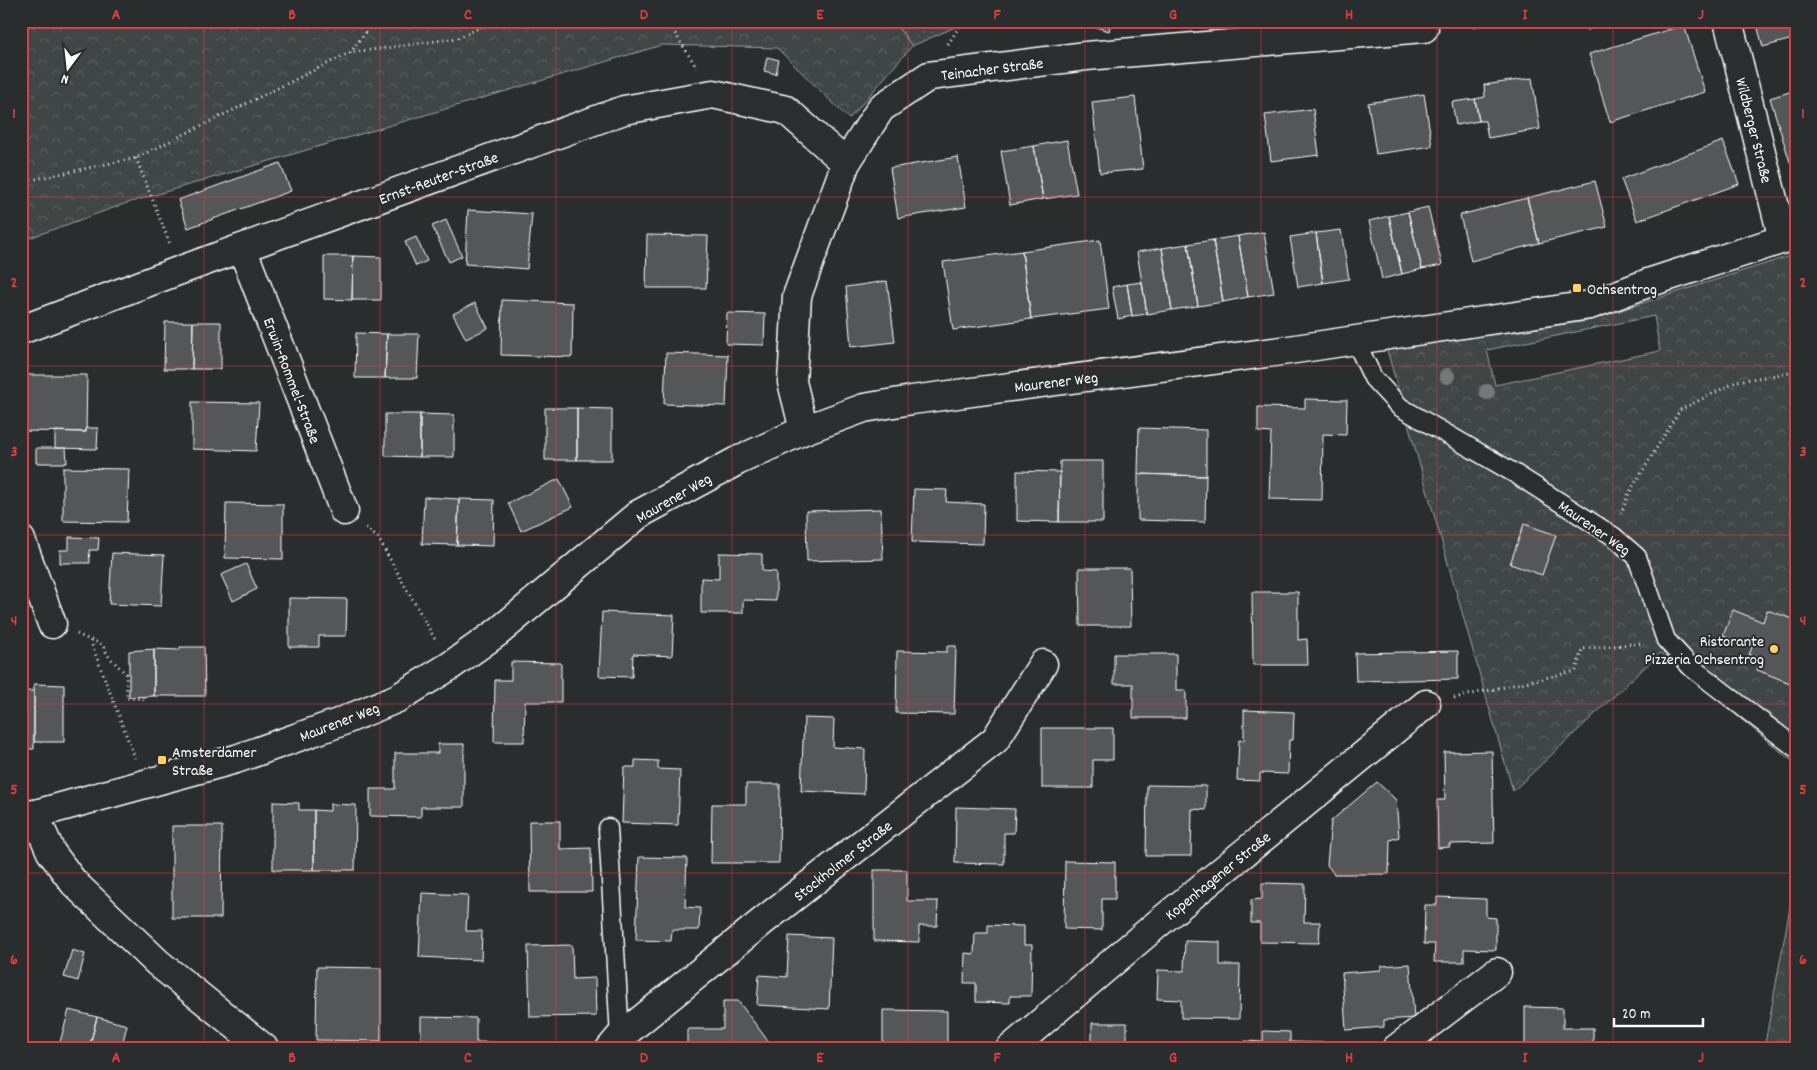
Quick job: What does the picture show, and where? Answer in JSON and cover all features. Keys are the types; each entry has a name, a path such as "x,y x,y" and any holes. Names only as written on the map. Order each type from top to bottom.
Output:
{"street":[{"name":"Wildberger Straße","path":"1728,21 1789,237"},
{"name":"Teinacher Straße","path":"804,430 792,382 797,296 846,163 881,108 929,76 1086,56 1424,28"},
{"name":"Ernst-Reuter-Straße","path":"21,330 178,271 624,110 714,94 786,110 846,163"},
{"name":"Maurener Weg","path":"28,816 236,759 338,723 398,698 450,666 498,632 639,514 737,461 804,430 864,408 1355,340 1590,305 1648,283 1789,237"},
{"name":"Erwin-Rommel-Straße","path":"242,248 344,511"},
{"path":"21,540 52,624"},
{"name":"Stockholmer Straße","path":"615,1043 763,921 995,740 1043,664"},
{"name":"Kopenhagener Straße","path":"1010,1049 1161,921 1426,704"},
{"path":"28,816 74,883 158,963 265,1049"},
{"path":"1396,1049 1497,972"}],"lane":[{"name":"Maurener Weg","path":"1355,340 1373,378 1400,407 1514,473 1613,536 1637,557 1666,640 1691,667 1796,748"},
{"name":"Stockholmer Straße","path":"608,828 615,1043"}],"path":[{"path":"349,53 374,21"},
{"path":"21,182 136,158 349,53 458,38 493,21"},
{"path":"667,21 714,94"},
{"path":"136,158 168,235 178,271"},
{"path":"1613,536 1629,492 1680,410 1738,381 1796,372"},
{"path":"344,511 378,538 450,666"},
{"path":"52,624 102,644 109,657 126,674 127,698 146,699 146,697"},
{"path":"90,640 144,785"},
{"path":"1426,704 1576,671 1582,649 1666,640"}],"green space":[{"path":"21,21 893,21 912,46 849,119 777,48 662,45 124,204 21,241"},
{"path":"893,21 969,21 912,46"},
{"path":"1796,254 1796,764 1660,653 1513,791 1387,350 1587,321","holes":["1654,316 1660,351 1495,385 1487,350"]},
{"path":"1796,889 1796,1049 1764,1049 1791,902"}],"building":[{"path":"1075,21 1111,21 1109,31"},
{"path":"1471,21 1505,21 1472,27"},
{"path":"1584,21 1619,21 1587,30"},
{"path":"1756,21 1796,21 1796,38 1763,47"},
{"path":"1684,25 1705,92 1610,122 1589,54"},
{"path":"767,57 779,60 776,74 764,71"},
{"path":"1532,78 1540,129 1488,138 1485,121 1479,121 1475,99 1485,97 1484,85"},
{"path":"1796,90 1796,161 1790,162 1770,98"},
{"path":"1424,94 1432,146 1376,154 1368,103"},
{"path":"1135,97 1143,169 1100,173 1092,102"},
{"path":"1475,99 1479,121 1456,125 1452,102"},
{"path":"1313,109 1319,155 1271,161 1265,115"},
{"path":"1067,140 1077,194 1043,199 1034,146"},
{"path":"1723,141 1739,184 1637,221 1621,179"},
{"path":"1034,146 1043,199 1010,205 1001,151"},
{"path":"958,157 966,207 898,218 890,168"},
{"path":"280,163 291,191 188,228 178,200"},
{"path":"1595,181 1607,227 1539,243 1527,198"},
{"path":"1527,198 1539,243 1471,261 1460,215"},
{"path":"1428,207 1442,265 1422,269 1408,212"},
{"path":"468,210 532,214 527,269 465,264"},
{"path":"1408,212 1422,269 1402,274 1389,216"},
{"path":"1389,216 1402,274 1382,279 1369,221"},
{"path":"446,220 462,256 449,262 432,226"},
{"path":"1341,230 1349,279 1323,283 1316,233"},
{"path":"1264,232 1274,293 1248,297 1238,236"},
{"path":"1316,233 1323,283 1298,287 1290,237"},
{"path":"647,235 708,236 706,288 646,288"},
{"path":"1238,236 1248,297 1223,302 1213,240"},
{"path":"416,237 427,261 416,266 405,242"},
{"path":"1100,240 1109,309 1031,319 1022,251"},
{"path":"1213,240 1223,302 1198,306 1188,244"},
{"path":"1188,244 1198,306 1172,310 1162,248"},
{"path":"1162,248 1172,310 1147,314 1137,252"},
{"path":"1022,251 1031,319 953,330 943,262"},
{"path":"324,256 353,256 352,300 324,299"},
{"path":"353,256 381,257 381,300 352,300"},
{"path":"887,281 895,342 851,347 846,287"},
{"path":"1142,282 1147,314 1132,316 1127,284"},
{"path":"1127,284 1132,316 1118,319 1112,287"},
{"path":"502,300 573,303 572,357 501,355"},
{"path":"475,303 488,328 466,339 453,314"},
{"path":"727,313 765,314 764,345 726,344"},
{"path":"165,322 193,322 192,369 164,369"},
{"path":"193,322 221,322 221,369 192,369"},
{"path":"356,333 387,334 385,378 355,378"},
{"path":"387,334 419,334 417,378 385,378"},
{"path":"666,353 728,355 726,406 664,404"},
{"path":"22,375 87,375 86,432 22,431"},
{"path":"1305,399 1347,400 1346,435 1323,434 1322,500 1269,499 1271,433 1258,432 1258,407 1305,408"},
{"path":"192,402 259,403 256,451 192,449"},
{"path":"545,408 577,408 577,460 545,460"},
{"path":"577,408 612,409 612,460 577,460"},
{"path":"385,414 420,414 420,457 385,456"},
{"path":"420,414 454,415 454,457 420,457"},
{"path":"86,428 98,428 97,449 55,448 55,431 86,432"},
{"path":"1139,428 1206,430 1206,476 1138,474"},
{"path":"36,448 66,448 67,463 36,463"},
{"path":"1060,461 1103,461 1103,522 1059,522"},
{"path":"63,468 129,469 127,522 63,521"},
{"path":"1017,471 1060,472 1059,522 1017,521"},
{"path":"1138,474 1206,476 1205,522 1138,520"},
{"path":"559,479 573,507 521,531 508,503"},
{"path":"914,489 947,490 946,502 984,504 983,544 912,542"},
{"path":"424,497 459,499 457,545 422,544"},
{"path":"459,499 494,500 493,546 457,545"},
{"path":"226,503 283,504 283,559 225,558"},
{"path":"881,509 883,559 807,561 806,511"},
{"path":"1524,524 1556,535 1542,575 1510,564"},
{"path":"69,537 99,538 98,550 89,550 90,563 60,563 60,550 69,550"},
{"path":"112,553 164,555 161,606 109,604"},
{"path":"719,553 762,554 762,571 776,572 776,601 743,600 743,613 701,613 701,578 719,579"},
{"path":"246,564 257,589 233,601 221,575"},
{"path":"1079,568 1130,568 1131,626 1080,626"},
{"path":"1252,592 1298,592 1298,640 1307,639 1308,665 1253,665"},
{"path":"289,598 347,599 346,636 319,636 319,647 289,647"},
{"name":"Ristorante Pizzeria Ochsentrog","path":"1733,610 1763,622 1767,610 1796,620 1795,685 1757,670 1761,659 1749,655 1752,647 1723,636"},
{"path":"602,612 674,615 672,656 633,654 632,677 599,676"},
{"path":"947,646 956,646 954,714 896,713 897,651 947,652"},
{"path":"180,647 204,647 205,696 154,696 154,649 180,650"},
{"path":"154,649 154,696 129,697 129,651"},
{"path":"1458,651 1458,679 1356,681 1355,653"},
{"path":"1114,654 1176,654 1176,690 1186,690 1186,718 1133,718 1133,684 1114,684"},
{"path":"511,662 561,663 561,702 525,702 524,742 494,742 495,680 511,680"},
{"path":"34,684 64,685 64,742 34,742"},
{"path":"21,691 34,691 34,749 21,749"},
{"path":"1244,710 1294,712 1293,740 1289,740 1288,774 1260,773 1260,781 1237,780 1239,740 1244,741"},
{"path":"804,718 834,719 833,747 865,749 864,794 801,791"},
{"path":"1042,728 1113,728 1113,760 1093,760 1093,788 1042,788"},
{"path":"438,744 464,744 464,807 421,807 421,817 370,816 370,789 395,789 395,753 438,753"},
{"path":"1492,751 1494,843 1449,844 1450,847 1438,848 1437,800 1445,800 1444,752"},
{"path":"635,760 658,761 658,769 680,770 678,825 622,823 624,767 635,767"},
{"path":"1377,782 1396,800 1399,837 1390,840 1389,874 1334,874 1327,865 1331,821"},
{"path":"746,784 780,784 779,863 711,863 712,804 746,804"},
{"path":"1147,785 1206,786 1206,810 1192,809 1191,856 1146,856"},
{"path":"273,802 299,803 299,810 314,810 314,870 273,870"},
{"path":"330,804 356,805 355,870 314,870 314,810 330,811"},
{"path":"956,807 1015,809 1014,833 1004,833 1004,864 955,863"},
{"path":"529,821 560,821 560,849 591,848 592,892 530,892"},
{"path":"172,826 222,826 221,918 172,918"},
{"path":"639,857 687,858 685,907 700,908 699,930 672,930 671,941 636,940"},
{"path":"1065,861 1115,862 1115,899 1102,899 1102,930 1064,929"},
{"path":"874,870 907,870 907,901 938,901 937,926 919,926 919,942 874,941"},
{"path":"1262,883 1305,884 1304,922 1320,922 1319,943 1260,942 1260,923 1251,923 1251,900 1262,899"},
{"path":"422,893 468,895 466,931 482,931 481,960 419,957"},
{"path":"1437,897 1486,899 1486,917 1496,918 1496,950 1464,949 1464,962 1434,962 1435,944 1424,944 1425,905 1437,905"},
{"path":"988,925 1024,926 1024,945 1032,945 1031,996 1010,996 1010,1003 976,1002 976,983 964,983 965,953 974,954 975,933 988,933"},
{"path":"789,936 832,938 829,1009 757,1005 759,975 787,977"},
{"path":"1185,941 1220,942 1220,965 1240,965 1239,1019 1181,1018 1181,1000 1157,999 1158,970 1184,971"},
{"path":"572,945 573,979 595,978 596,1016 530,1017 528,946"},
{"path":"72,950 85,954 78,981 64,977"},
{"path":"1410,964 1414,1018 1384,1020 1384,1027 1346,1030 1342,973 1381,970 1381,966"},
{"path":"317,967 381,968 381,1041 316,1040"},
{"path":"723,1001 738,1001 774,1049 687,1049 687,1029 723,1029"},
{"path":"1525,1007 1563,1008 1563,1028 1593,1028 1593,1049 1525,1049"},
{"path":"69,1010 97,1017 89,1049 58,1049"},
{"path":"883,1010 947,1011 947,1049 883,1049"},
{"path":"97,1017 127,1025 121,1049 89,1049"},
{"path":"421,1017 476,1018 476,1042 523,1043 523,1049 421,1049"},
{"path":"1092,1023 1127,1023 1127,1043 1138,1043 1138,1049 1092,1049"},
{"path":"1263,1031 1290,1032 1290,1042 1332,1043 1332,1049 1245,1049 1245,1041 1263,1042"}],"place":[{"name":"Ochsentrog","path":"1577,288"},
{"name":"Ristorante Pizzeria Ochsentrog","path":"1774,649"},
{"name":"Amsterdamer Straße","path":"162,760"}]}
